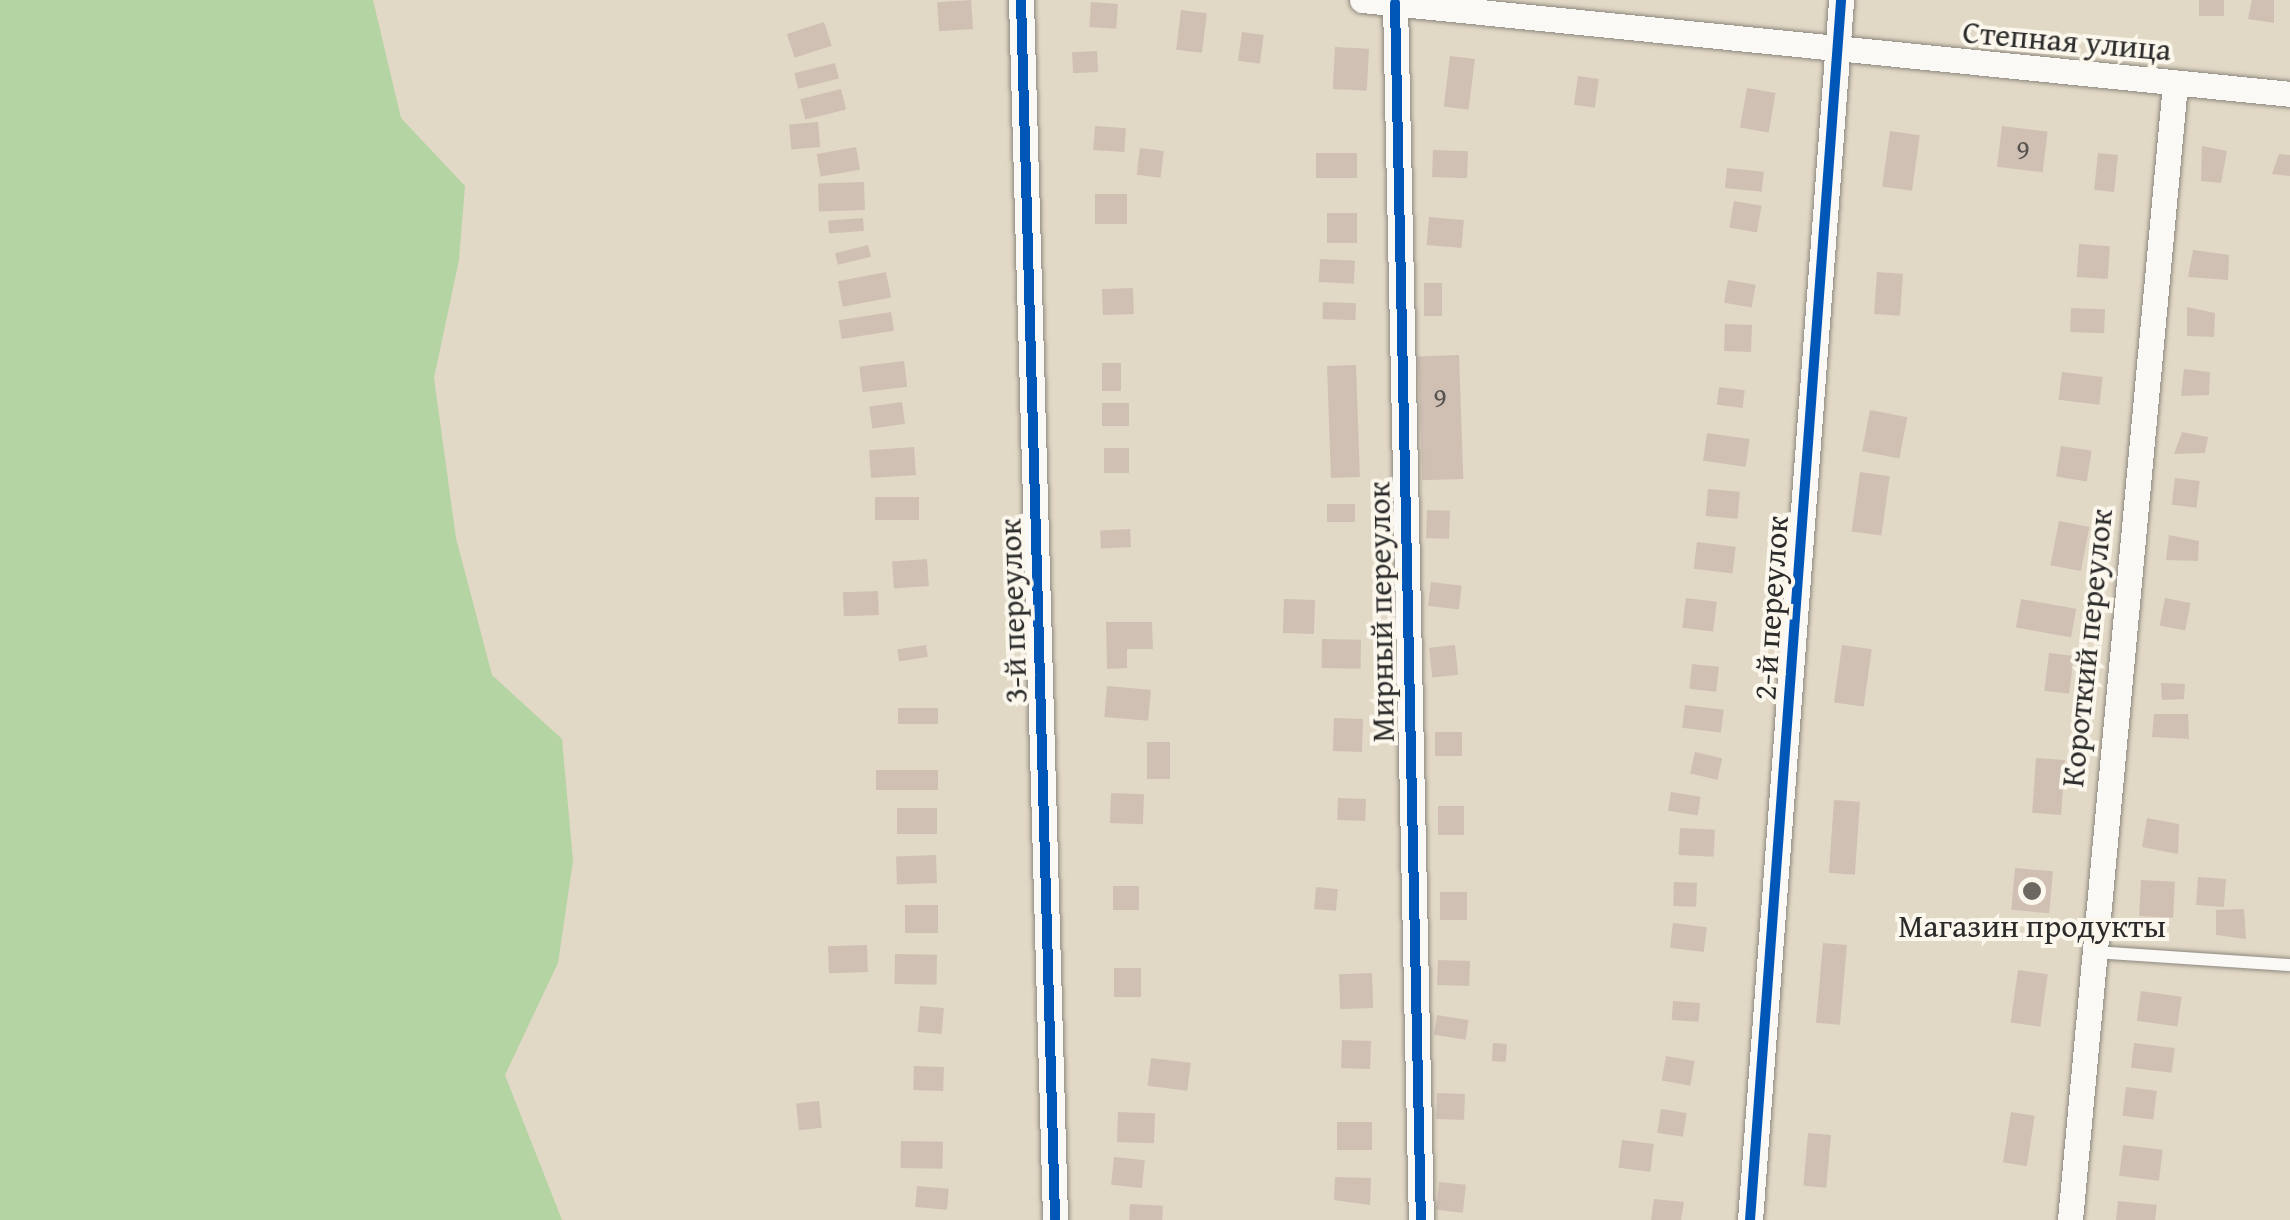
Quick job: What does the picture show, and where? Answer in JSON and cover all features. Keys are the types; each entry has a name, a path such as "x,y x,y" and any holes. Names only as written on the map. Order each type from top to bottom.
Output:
{"street":[{"name":"3-й переулок","path":"1021,0 1055,1220"},
{"name":"Степная улица","path":"1362,0 1837,52 2290,94"},
{"name":"2-й переулок","path":"1750,1220 1841,0"},
{"name":"Мирный переулок","path":"1395,3 1421,1220"},
{"name":"Короткий переулок","path":"2070,1220 2090,952 2176,84"}],"lane":[{"path":"2090,952 2290,965"}],"green space":[{"path":"0,0 373,0 401,118 465,186 459,260 434,378 456,538 492,675 562,739 573,861 558,963 505,1075 562,1220 0,1220"}],"building":[{"path":"971,0 973,29 939,31 937,2"},
{"path":"2199,0 2224,0 2224,16 2199,16"},
{"path":"2252,0 2274,0 2274,23 2248,19"},
{"path":"1091,2 1118,4 1116,29 1089,27"},
{"path":"1181,10 1207,13 1202,53 1176,50"},
{"path":"824,22 832,46 795,58 787,34"},
{"path":"1242,32 1264,35 1260,64 1238,61"},
{"path":"1335,47 1369,49 1367,91 1333,89"},
{"path":"1097,51 1098,72 1073,73 1072,52"},
{"path":"1450,56 1475,59 1469,110 1444,107"},
{"path":"835,63 839,79 798,89 794,73"},
{"path":"1578,76 1599,79 1595,108 1574,105"},
{"path":"1747,88 1776,93 1769,132 1740,127"},
{"path":"841,89 846,109 805,120 800,99"},
{"path":"818,122 820,147 791,149 789,125"},
{"path":"1095,126 1126,128 1124,152 1093,150"},
{"path":"2002,126 2048,132 2043,172 1997,167"},
{"path":"1890,131 1920,135 1912,191 1882,186"},
{"path":"2202,146 2227,151 2221,183 2201,181"},
{"path":"856,147 860,170 821,177 817,154"},
{"path":"1140,148 1164,151 1161,178 1137,175"},
{"path":"1433,150 1468,151 1467,178 1432,177"},
{"path":"1316,153 1357,153 1357,178 1316,178"},
{"path":"2098,153 2118,155 2114,192 2094,190"},
{"path":"2279,154 2290,155 2290,176 2272,174"},
{"path":"1727,168 1764,172 1762,192 1725,188"},
{"path":"864,182 865,210 819,212 818,184"},
{"path":"1095,194 1127,194 1127,224 1095,224"},
{"path":"1734,201 1762,206 1757,232 1729,228"},
{"path":"1327,213 1357,213 1357,243 1327,243"},
{"path":"1429,217 1464,220 1461,248 1427,245"},
{"path":"863,218 864,231 829,233 828,220"},
{"path":"2079,244 2110,246 2108,279 2077,277"},
{"path":"868,245 871,257 838,265 835,253"},
{"path":"2193,250 2229,255 2228,280 2188,277"},
{"path":"1320,259 1355,261 1354,284 1319,282"},
{"path":"886,272 891,298 843,307 838,281"},
{"path":"1877,272 1903,274 1900,316 1874,314"},
{"path":"1728,280 1756,285 1752,308 1724,303"},
{"path":"1424,283 1442,283 1442,316 1424,316"},
{"path":"1133,288 1134,314 1103,315 1102,289"},
{"path":"1323,302 1356,303 1355,320 1322,319"},
{"path":"2187,307 2215,313 2214,337 2187,336"},
{"path":"2071,308 2105,309 2104,333 2070,332"},
{"path":"891,312 894,331 842,339 839,320"},
{"path":"1725,324 1752,325 1751,352 1724,351"},
{"path":"1459,355 1463,479 1422,480 1418,356"},
{"path":"904,361 907,387 863,392 859,366"},
{"path":"1102,363 1121,363 1121,391 1102,391"},
{"path":"1356,365 1360,477 1331,478 1327,366"},
{"path":"2184,369 2210,372 2209,395 2181,396"},
{"path":"2062,372 2103,377 2099,405 2059,400"},
{"path":"1719,387 1745,390 1743,408 1717,405"},
{"path":"902,402 905,424 872,428 869,407"},
{"path":"1102,403 1129,403 1129,426 1102,426"},
{"path":"1870,410 1907,417 1899,458 1862,451"},
{"path":"2182,432 2208,437 2205,453 2174,454"},
{"path":"1707,433 1750,439 1746,467 1703,461"},
{"path":"2061,446 2092,451 2087,481 2056,477"},
{"path":"914,447 916,475 871,478 869,450"},
{"path":"1104,448 1129,448 1129,473 1104,473"},
{"path":"1860,472 1890,476 1881,536 1852,531"},
{"path":"2175,478 2200,481 2197,508 2172,505"},
{"path":"1708,489 1740,492 1738,519 1706,516"},
{"path":"875,497 919,497 919,520 875,520"},
{"path":"1327,504 1355,504 1355,522 1327,522"},
{"path":"1427,510 1450,511 1449,539 1426,538"},
{"path":"2059,521 2089,527 2081,571 2050,565"},
{"path":"1130,529 1131,547 1101,549 1100,531"},
{"path":"2169,535 2199,541 2198,561 2166,560"},
{"path":"1697,542 1736,547 1732,574 1694,569"},
{"path":"927,559 929,586 894,588 892,561"},
{"path":"1431,582 1462,586 1459,610 1428,606"},
{"path":"878,591 879,615 844,616 843,592"},
{"path":"1686,598 1717,602 1713,632 1682,628"},
{"path":"2165,598 2191,603 2185,630 2160,625"},
{"path":"1284,599 1315,600 1314,634 1283,633"},
{"path":"2021,599 2076,609 2071,637 2016,628"},
{"path":"1106,622 1152,622 1153,649 1127,649 1127,668 1107,669"},
{"path":"1322,639 1361,640 1360,669 1321,668"},
{"path":"926,645 928,657 899,661 897,650"},
{"path":"1455,645 1458,675 1432,678 1429,648"},
{"path":"1842,645 1872,649 1864,707 1834,702"},
{"path":"2049,653 2074,656 2069,694 2044,691"},
{"path":"1692,664 1719,667 1716,692 1689,689"},
{"path":"2161,683 2185,684 2184,699 2162,700"},
{"path":"1107,686 1151,690 1148,721 1104,717"},
{"path":"1685,705 1724,710 1721,733 1682,728"},
{"path":"898,708 938,708 938,724 898,724"},
{"path":"2154,714 2188,714 2189,739 2152,737"},
{"path":"1334,718 1363,719 1362,752 1333,751"},
{"path":"1435,732 1462,732 1462,756 1435,756"},
{"path":"1147,742 1170,742 1170,779 1147,779"},
{"path":"1695,752 1722,758 1717,780 1690,773"},
{"path":"2036,758 2065,760 2061,815 2032,813"},
{"path":"876,770 938,770 938,790 876,790"},
{"path":"1671,792 1701,797 1698,815 1668,811"},
{"path":"1111,793 1144,794 1143,824 1110,823"},
{"path":"1338,798 1366,799 1365,821 1337,820"},
{"path":"1834,800 1860,802 1855,875 1829,873"},
{"path":"1438,806 1464,806 1464,835 1438,835"},
{"path":"897,808 937,808 937,834 897,834"},
{"path":"2147,818 2179,824 2178,854 2142,847"},
{"path":"1680,828 1715,830 1714,857 1679,855"},
{"path":"936,855 937,883 897,884 896,856"},
{"name":"Магазин продукты","path":"2015,868 2053,871 2049,913 2011,910"},
{"path":"2198,877 2226,879 2224,907 2196,905"},
{"path":"2141,880 2175,882 2173,918 2139,916"},
{"path":"1674,882 1697,883 1696,907 1673,906"},
{"path":"1113,886 1139,886 1139,910 1113,910"},
{"path":"1316,887 1338,889 1336,911 1314,909"},
{"path":"1440,892 1467,892 1467,920 1440,920"},
{"path":"905,905 938,905 938,933 905,933"},
{"path":"2244,909 2246,939 2216,935 2216,910"},
{"path":"1673,923 1707,927 1704,952 1670,948"},
{"path":"1823,943 1847,945 1840,1025 1816,1023"},
{"path":"867,945 868,972 829,973 828,946"},
{"path":"895,954 937,955 936,985 894,984"},
{"path":"1438,960 1470,961 1469,986 1437,985"},
{"path":"1114,968 1141,968 1141,997 1114,997"},
{"path":"2018,970 2048,974 2040,1027 2011,1022"},
{"path":"1372,973 1373,1008 1340,1009 1339,974"},
{"path":"2141,991 2182,997 2177,1026 2137,1021"},
{"path":"1673,1001 1700,1003 1699,1022 1672,1020"},
{"path":"920,1006 944,1008 942,1034 918,1032"},
{"path":"1437,1015 1469,1020 1465,1040 1434,1035"},
{"path":"1342,1040 1371,1041 1370,1069 1341,1068"},
{"path":"1493,1043 1507,1044 1506,1062 1492,1061"},
{"path":"2134,1043 2175,1048 2172,1073 2131,1068"},
{"path":"1666,1056 1695,1061 1690,1086 1662,1081"},
{"path":"1151,1058 1191,1063 1187,1091 1148,1086"},
{"path":"914,1066 944,1067 943,1091 913,1090"},
{"path":"2126,1087 2157,1091 2153,1120 2122,1116"},
{"path":"1437,1093 1465,1094 1464,1120 1436,1119"},
{"path":"819,1101 822,1128 799,1130 796,1103"},
{"path":"1661,1109 1687,1113 1683,1137 1657,1133"},
{"path":"1118,1112 1155,1113 1154,1143 1117,1142"},
{"path":"2011,1112 2035,1116 2027,1166 2003,1162"},
{"path":"1337,1122 1372,1122 1372,1150 1337,1150"},
{"path":"1808,1133 1831,1135 1826,1188 1803,1186"},
{"path":"1622,1140 1654,1144 1650,1172 1619,1168"},
{"path":"901,1141 943,1142 943,1169 901,1168"},
{"path":"2123,1145 2163,1150 2159,1181 2119,1176"},
{"path":"1114,1157 1145,1160 1142,1188 1111,1185"},
{"path":"1335,1177 1371,1178 1370,1205 1334,1200"},
{"path":"1439,1182 1466,1185 1463,1213 1436,1210"},
{"path":"917,1186 949,1189 947,1210 915,1207"},
{"path":"1654,1199 1684,1202 1681,1220 1651,1220"},
{"path":"2118,1201 2157,1205 2155,1220 2116,1220"},
{"path":"1130,1204 1163,1206 1162,1220 1129,1220"}],"cycle path":[{"path":"1021,0 1055,1220"},
{"path":"1750,1220 1841,0"},
{"path":"1395,3 1421,1220"}],"place":[{"name":"Магазин продукты","path":"2032,891"}]}
